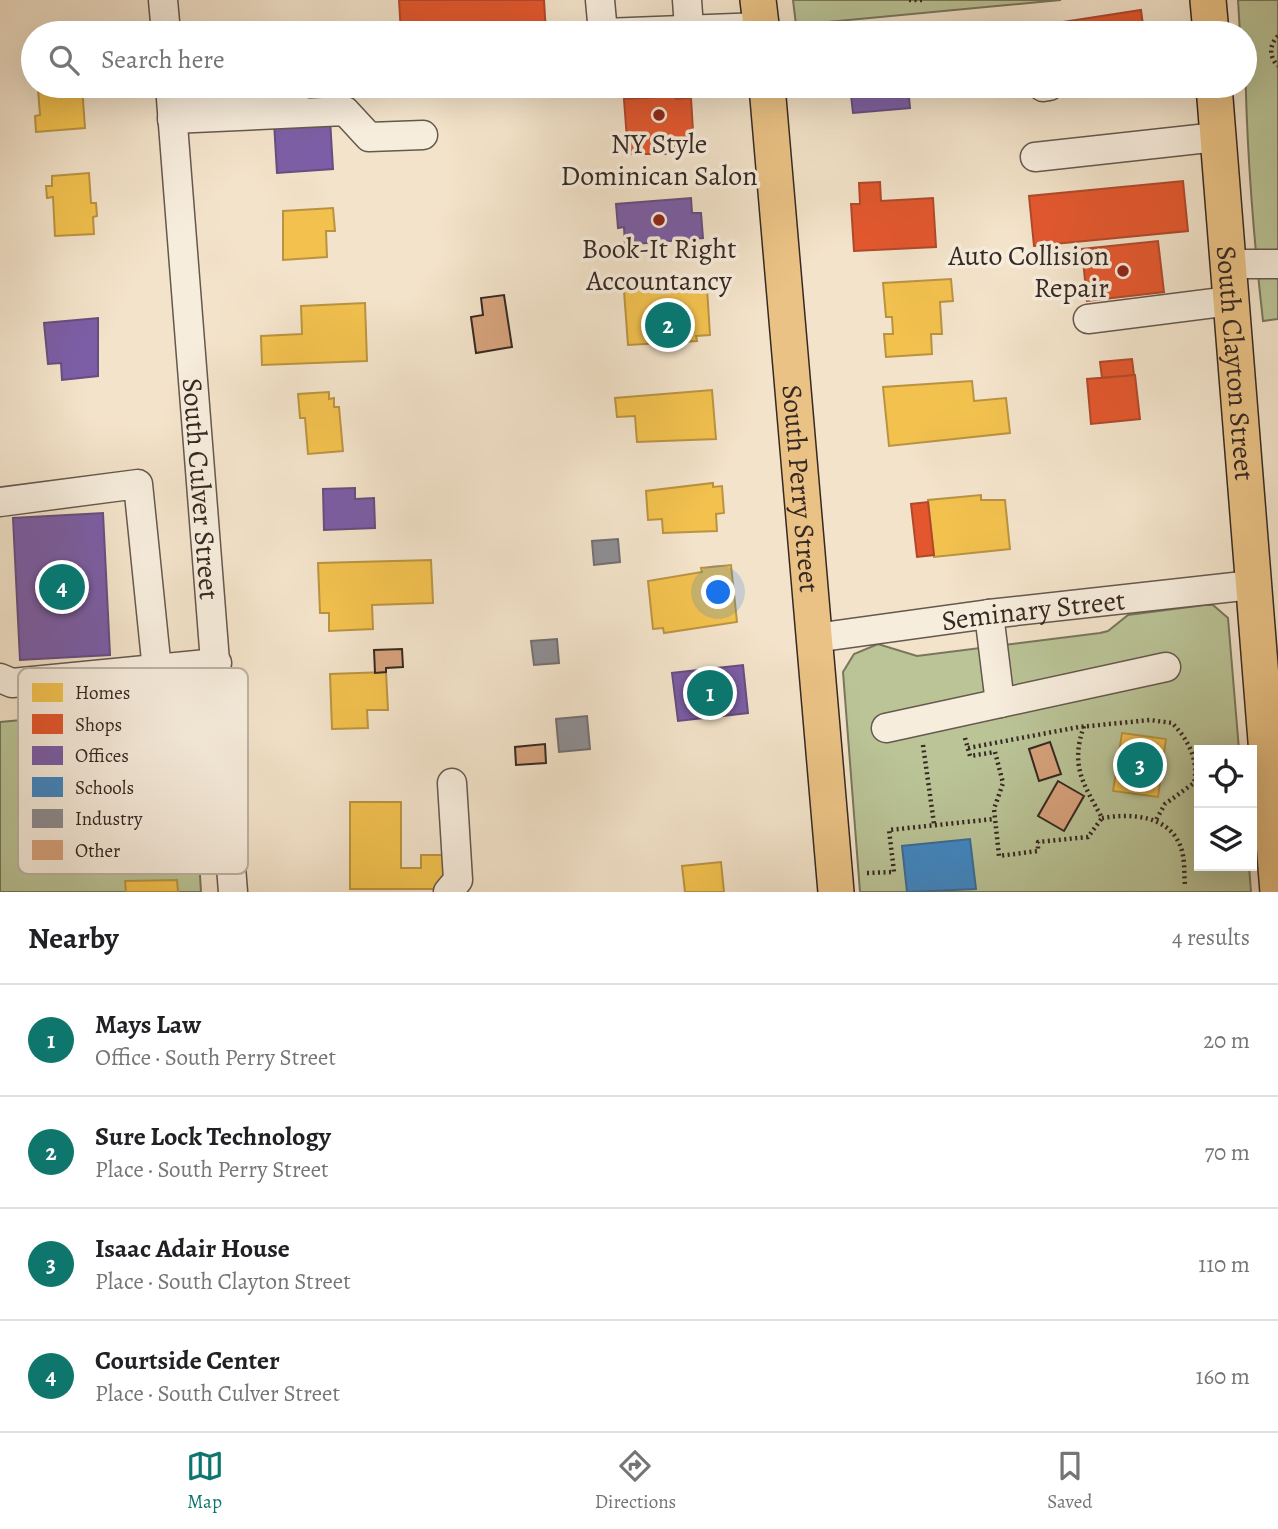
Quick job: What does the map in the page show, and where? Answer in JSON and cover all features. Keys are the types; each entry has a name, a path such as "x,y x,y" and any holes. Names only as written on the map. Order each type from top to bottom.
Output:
{"main road":[{"path":"1208,0 1210,21"},
{"name":"South Perry Street","path":"768,98 836,892"},
{"name":"South Clayton Street","path":"1215,98 1278,892"}],"street":[{"path":"163,0 165,21"},
{"path":"600,0 602,21"},
{"path":"687,0 688,21"},
{"path":"171,100 190,98"},
{"path":"171,100 345,111 369,137 423,135"},
{"name":"South Culver Street","path":"171,100 202,508 217,668"},
{"path":"1035,157 1217,137"},
{"path":"1227,264 1278,264"},
{"path":"1088,319 1230,300"},
{"path":"0,502 138,484 157,668"},
{"name":"Seminary Street","path":"815,638 989,614 1252,585"},
{"path":"989,614 1000,703"},
{"path":"174,668 217,663"},
{"path":"886,728 1166,667"},
{"path":"0,678 18,682"},
{"path":"448,892 458,880 452,783"},
{"name":"South Culver Street","path":"232,874 233,892"}],"path":[{"path":"909,0 922,0"},
{"path":"1278,36 1272,43 1271,54 1278,66"},
{"path":"1156,820 1165,804 1194,783 1195,759 1178,729 1162,720 1080,725 967,747 970,757 995,751 1003,783 994,810 999,856 1038,851 1038,842 1088,837 1102,818 1120,815 1156,820 1182,850 1185,885"},
{"path":"1080,725 1076,755 1078,769 1102,818"},
{"path":"925,754 934,824"},
{"path":"867,873 894,872 888,830 994,819"}],"green space":[{"path":"793,0 1061,0 838,21 796,21"},
{"path":"1238,0 1278,0 1278,319 1263,321 1246,104 1246,98 1257,98 1257,21 1239,21"},
{"path":"1213,605 1228,618 1239,745 1194,745 1194,871 1249,871 1251,892 860,892 843,672 854,654 878,644 917,656 1100,633 1108,631 1128,615"},
{"path":"18,720 18,874 200,874 201,892 0,892 0,722"}],"building: Homes":[{"path":"39,98 83,98 85,128 36,132 35,116 40,115"},
{"path":"89,173 91,203 96,203 94,234 55,236 53,197 47,198 46,186 52,186 52,176"},
{"path":"333,208 335,231 326,231 327,257 283,260 283,211"},
{"path":"951,279 953,301 940,302 942,334 931,334 932,354 886,357 884,334 893,334 892,317 886,317 883,283"},
{"path":"692,286 693,289 707,288 710,335 696,336 697,341 628,345 624,291"},
{"path":"365,303 367,361 262,365 261,336 302,334 301,306"},
{"path":"972,381 974,401 1006,398 1010,433 889,446 883,387"},
{"path":"712,390 716,439 637,442 635,416 617,417 615,398"},
{"path":"329,392 329,399 334,398 334,407 339,407 343,451 308,454 305,418 300,418 298,394"},
{"path":"713,483 713,487 722,486 724,513 716,514 717,531 663,533 662,519 648,520 646,491"},
{"path":"981,495 981,500 1005,500 1010,549 934,557 928,500"},
{"path":"431,560 433,603 372,605 373,629 329,631 329,613 320,613 318,563"},
{"path":"731,565 737,622 664,633 663,628 653,629 648,581 702,572 701,568"},
{"path":"386,672 388,710 367,710 368,728 332,729 330,674"},
{"path":"1122,733 1166,739 1158,797 1113,791"},
{"path":"350,802 401,802 401,868 421,868 421,855 443,855 443,889 350,889"},
{"path":"721,862 724,892 685,892 682,866"},
{"path":"177,880 178,892 126,892 125,881"}],"building: Shops":[{"path":"399,0 544,0 545,21 400,21"},
{"path":"1141,10 1142,21 1069,21"},
{"name":"NY Style Dominican Salon","path":"691,98 693,131 687,132 688,149 673,150 673,154 628,154 624,99"},
{"path":"1183,181 1188,231 1034,246 1029,196"},
{"path":"880,182 881,201 933,198 936,247 854,251 851,204 860,204 859,183"},
{"name":"Auto Collision Repair","path":"1158,241 1164,292 1087,301 1082,249"},
{"path":"1132,359 1134,375 1102,378 1100,362"},
{"path":"1135,375 1140,419 1091,424 1087,379"},
{"path":"928,502 934,555 917,557 911,504"}],"building: Offices":[{"path":"851,98 909,98 910,108 853,113"},
{"path":"330,119 333,169 277,173 274,122"},
{"name":"Book-It Right Accountancy","path":"691,198 692,213 701,213 703,238 625,245 624,227 618,228 616,204"},
{"path":"98,318 98,376 62,380 61,363 48,364 44,323"},
{"path":"355,488 355,499 374,498 375,528 324,530 323,489"},
{"path":"103,513 110,655 20,660 13,518"},
{"path":"743,665 748,713 678,721 672,673"}],"building: Schools":[{"path":"970,839 976,889 907,892 902,846"}],"building: Industry":[{"path":"618,539 620,562 594,565 592,541"},
{"path":"557,639 559,663 534,665 531,641"},
{"path":"587,716 590,749 559,752 556,719"}],"building: Other":[{"path":"504,295 512,347 476,353 471,317 483,315 481,298"},
{"path":"402,649 403,667 386,668 386,672 375,673 374,650"},
{"path":"1050,742 1061,774 1039,781 1029,749"},
{"path":"545,744 546,763 516,765 515,747"},
{"path":"1058,781 1084,796 1064,831 1038,816"}],"place":[{"name":"NY Style Dominican Salon","path":"659,115"},
{"name":"Book-It Right Accountancy","path":"659,220"},
{"name":"Auto Collision Repair","path":"1123,271"},
{"name":"Sure Lock Technology","path":"668,325"},
{"name":"Courtside Center","path":"62,587"},
{"name":"Mays Law","path":"710,693"},
{"name":"Isaac Adair House","path":"1140,765"}]}
